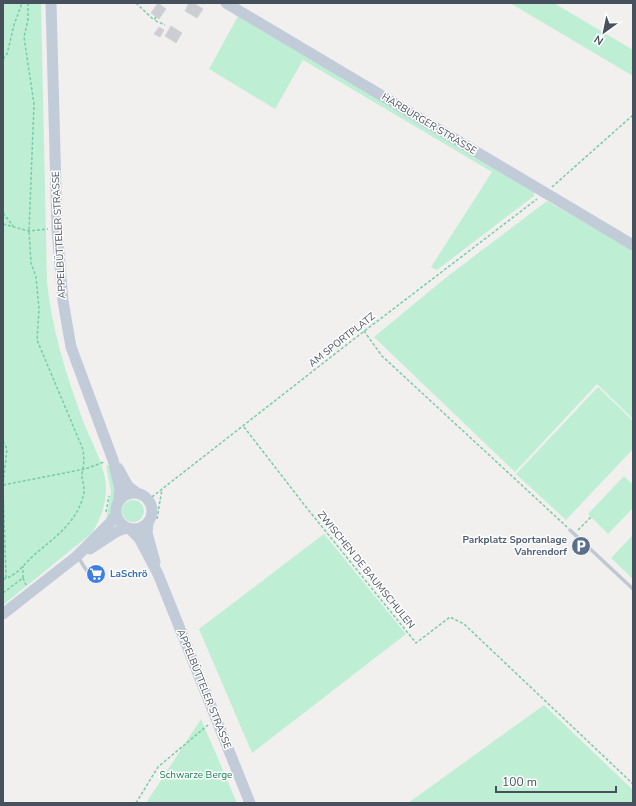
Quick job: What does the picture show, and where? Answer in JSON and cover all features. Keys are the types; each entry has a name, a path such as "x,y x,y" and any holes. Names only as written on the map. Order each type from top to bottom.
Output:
{"main road":[{"name":"APPELBÜTTELER STRASSE","path":"51,3 57,229 62,301 71,347 108,461 120,489 120,500"},
{"name":"HARBURGER STRASSE","path":"226,3 548,190 633,244"},
{"name":"APPELBÜTTELER STRASSE","path":"108,461 128,486 137,493"},
{"path":"3,614 77,556 116,532 128,528 141,528 152,524 152,511 148,500 137,493 129,494 120,500 116,506 116,514 119,522 128,528"},
{"path":"77,556 110,523 116,514"},
{"name":"APPELBÜTTELER STRASSE","path":"152,524 147,533 158,574"},
{"name":"APPELBÜTTELER STRASSE","path":"128,528 139,538 158,574 250,803"}],"lane":[{"path":"570,530 633,589"},
{"path":"77,556 92,579"}],"path":[{"path":"3,59 7,54 14,25 22,3"},
{"path":"3,579 15,574 58,537 79,510 85,490 82,474 85,469 85,458 82,447 37,340 39,309 36,277 31,263 29,230 34,104 24,37 28,20 28,3"},
{"path":"136,3 154,20 164,25"},
{"name":"AM SPORTPLATZ","path":"148,500 548,190 633,115"},
{"path":"3,213 14,227"},
{"path":"3,224 29,230 57,229"},
{"path":"364,332 382,356 570,530"},
{"name":"ZWISCHEN DE BAUMSCHULEN","path":"244,427 306,507 416,643 450,617 464,624 633,784"},
{"path":"3,442 7,449 3,485 6,578"},
{"path":"3,485 85,469 108,461"},
{"path":"152,524 162,489"},
{"path":"575,534 591,518"},
{"path":"24,566 23,578 29,593"},
{"path":"3,593 23,578"},
{"path":"136,803 158,767 215,718"}],"green space":[{"path":"3,3 41,3 47,282 49,300 56,335 70,385 100,461 106,487 102,511 92,533 3,605"},
{"path":"510,3 554,3 633,50 633,76"},
{"path":"238,16 534,191 534,196 437,270 431,267 492,172 303,60 275,109 209,69"},
{"path":"547,201 633,250 633,419 597,384 515,472 374,337 448,276"},
{"path":"598,387 633,421 633,449 566,520 516,474"},
{"path":"106,465 109,466 113,480 115,500 106,520 111,491"},
{"path":"624,476 633,485 633,508 608,534 588,514"},
{"path":"133,500 141,503 144,511 141,519 133,522 125,519 122,511 125,503"},
{"path":"324,534 406,634 252,753 199,629"},
{"path":"633,535 633,579 611,558"},
{"path":"544,705 633,790 633,803 408,803"},
{"name":"Schwarze Berge","path":"201,719 237,803 146,803"}],"building":[{"path":"158,3 166,9 159,19 151,13"},
{"path":"189,3 194,3 203,9 197,18 185,11"},
{"path":"171,26 182,33 176,43 165,36"},
{"path":"159,27 164,30 160,37 154,34"}],"place":[{"name":"Parkplatz Sportanlage Vahrendorf","path":"581,546"},
{"name":"LaSchrö","path":"96,574"}]}
